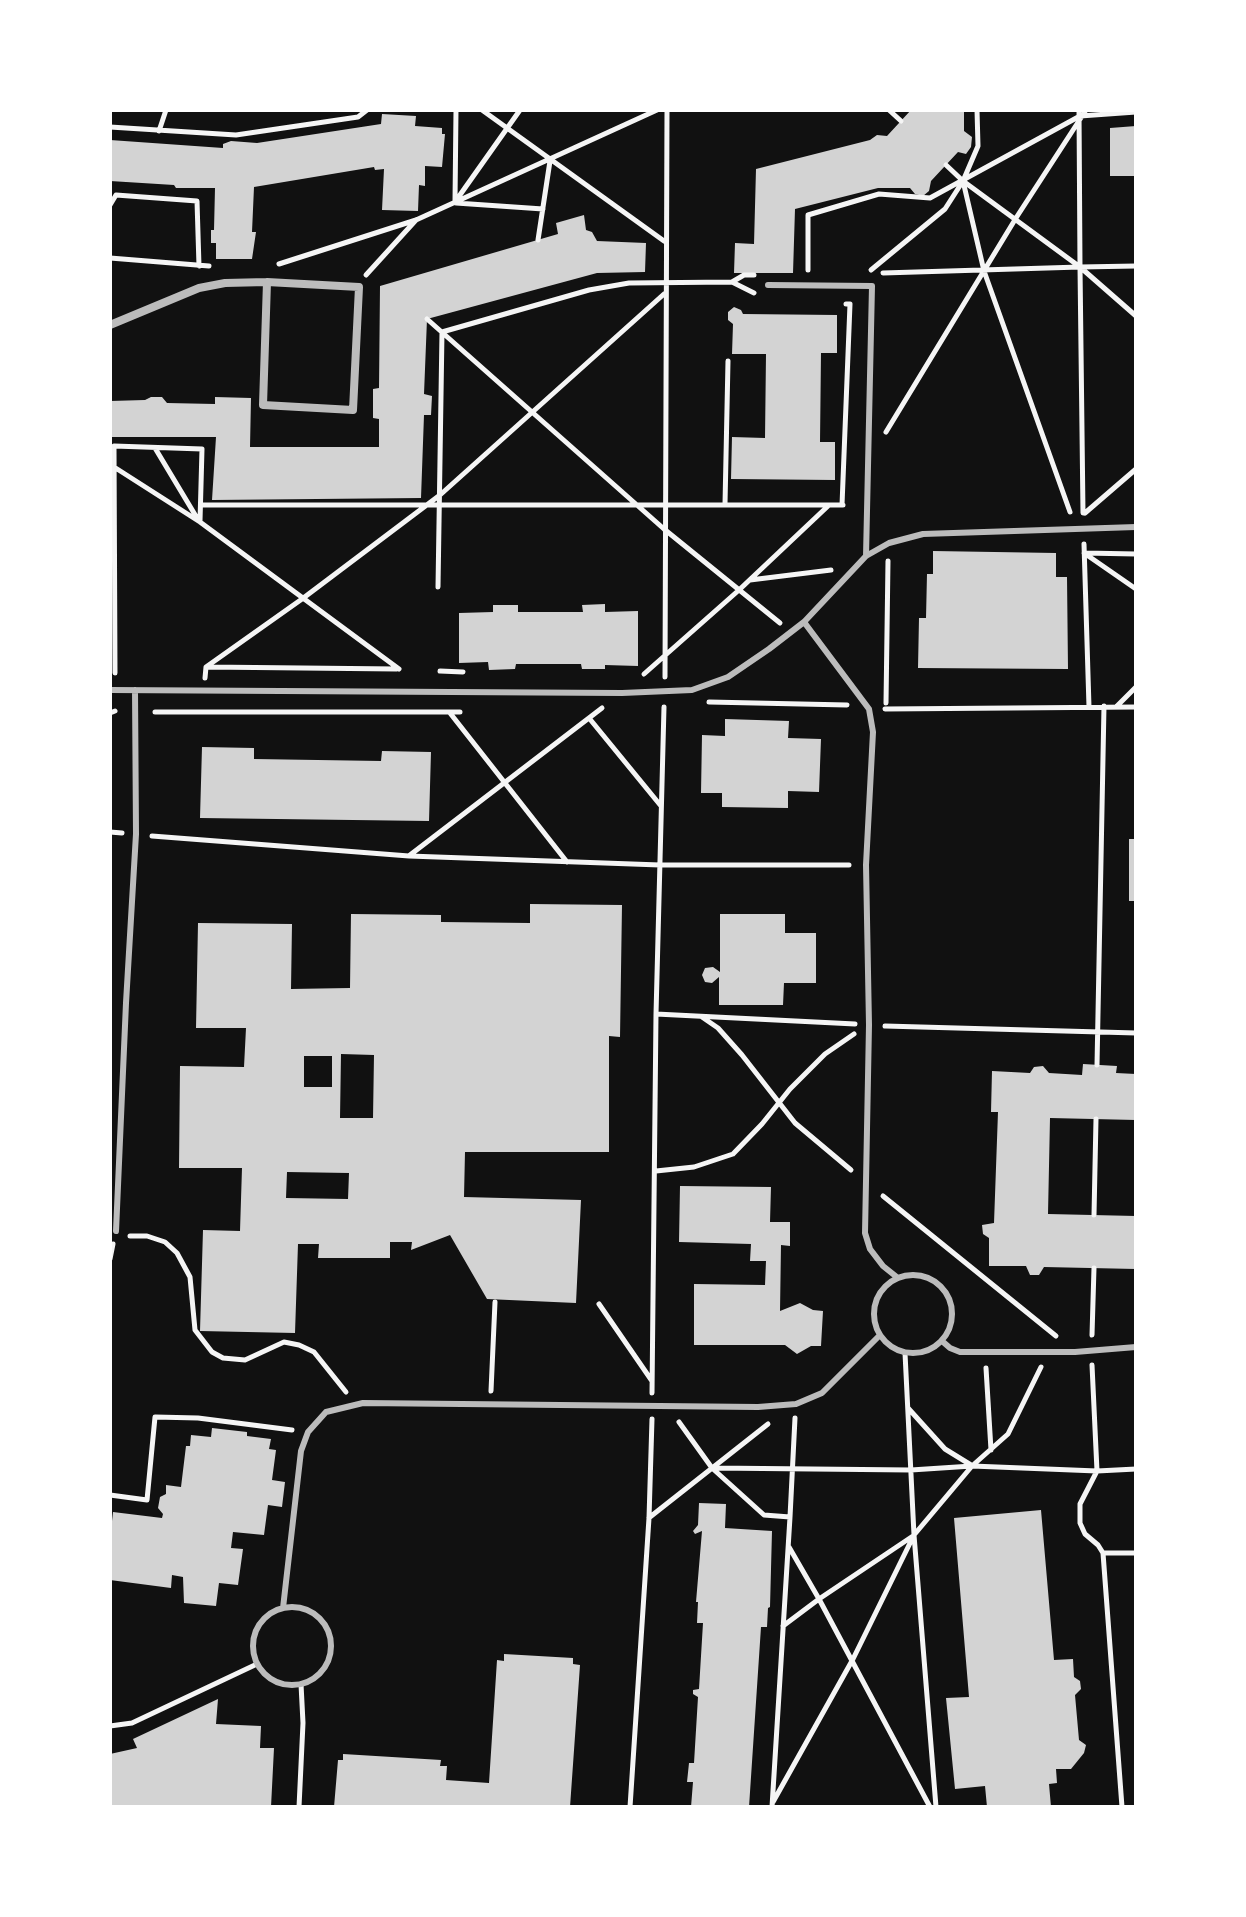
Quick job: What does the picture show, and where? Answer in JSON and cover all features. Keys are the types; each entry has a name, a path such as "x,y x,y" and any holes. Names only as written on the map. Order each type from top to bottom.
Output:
{"street":[{"path":"110,325 199,288 225,283 267,282 359,287 353,410 263,405 267,282"}],"lane":[{"path":"768,285 872,286 866,556"},
{"path":"110,690 622,693 692,690 728,677 791,632 866,556 889,543 923,534 1136,527"},
{"path":"804,622 869,709 873,732 866,865 869,1025 865,1233 870,1249 883,1266 898,1278"},
{"path":"114,1236 136,834 135,690"},
{"path":"924,1276 946,1292 952,1305 950,1329 932,1349 905,1353 889,1345 880,1335 874,1309 878,1296 898,1278 924,1276"},
{"path":"283,1608 301,1451 308,1432 326,1412 363,1403 758,1407 796,1404 822,1393 880,1335"},
{"path":"942,1341 960,1352 1092,1351 1136,1347"},
{"path":"283,1608 306,1610 318,1617 330,1639 331,1652 327,1664 319,1675 301,1684 283,1684 273,1680 257,1664 256,1631 271,1614 283,1608"}],"path":[{"path":"159,131 166,110"},
{"path":"351,110 358,117"},
{"path":"110,127 236,135 358,117 367,110"},
{"path":"455,203 456,110"},
{"path":"482,110 665,242"},
{"path":"455,203 520,110"},
{"path":"290,272 274,268 416,220 657,110"},
{"path":"630,1807 649,1518 652,1404 656,1014 667,655 664,529 667,110"},
{"path":"889,110 901,121"},
{"path":"977,110 978,146 963,181 945,209 867,273 1136,266"},
{"path":"795,275 808,275 808,215 879,194 930,198 1086,110"},
{"path":"1080,113 1136,112"},
{"path":"868,460 1080,113"},
{"path":"1080,113 1083,527 1089,707"},
{"path":"110,121 118,128"},
{"path":"538,240 551,160"},
{"path":"946,165 963,181 1080,267 1136,316"},
{"path":"963,181 984,271 1068,510 1083,527"},
{"path":"110,205 116,195 197,201 199,266"},
{"path":"455,203 543,209"},
{"path":"365,276 416,220"},
{"path":"110,258 214,267"},
{"path":"732,282 744,275 757,275"},
{"path":"442,332 589,290 629,283 732,282 765,299"},
{"path":"112,467 200,522 302,599 399,669 206,667 302,599 440,495 665,293"},
{"path":"836,303 850,304 842,505"},
{"path":"427,319 664,529 791,632"},
{"path":"438,587 442,332"},
{"path":"725,504 728,361"},
{"path":"115,675 112,653 112,448 202,449 200,522"},
{"path":"155,448 200,522"},
{"path":"1083,514 1136,469"},
{"path":"201,505 868,505"},
{"path":"409,856 622,693 739,590 829,505"},
{"path":"1084,553 1136,554"},
{"path":"1084,553 1136,589"},
{"path":"750,580 856,567"},
{"path":"1116,707 1136,687"},
{"path":"1097,1065 1104,706"},
{"path":"869,709 1136,707"},
{"path":"449,712 567,863"},
{"path":"589,718 661,806"},
{"path":"110,832 409,856 567,863 866,865"},
{"path":"656,1014 869,1025 1136,1033"},
{"path":"656,1171 694,1167 733,1154 825,1054 869,1025"},
{"path":"1094,1215 1096,1119"},
{"path":"128,1236 147,1236 165,1242 177,1253 190,1277 195,1330 212,1352 223,1358 245,1360 284,1342 299,1345 314,1352 346,1393"},
{"path":"1094,1268 1092,1351 1097,1471 1080,1504 1080,1523 1085,1534 1103,1553 1122,1807"},
{"path":"491,1404 495,1302"},
{"path":"599,1304 652,1381"},
{"path":"985,1352 991,1451"},
{"path":"772,1804 853,1659 914,1535 972,1466 1008,1434 1049,1352"},
{"path":"905,1353 933,1807"},
{"path":"772,1804 796,1404"},
{"path":"908,1408 945,1449 972,1466"},
{"path":"110,1495 147,1500 155,1417 198,1418 308,1432"},
{"path":"676,1417 712,1468 764,1515 790,1517"},
{"path":"649,1518 775,1418"},
{"path":"712,1468 911,1470 972,1466 1097,1471 1136,1469"},
{"path":"783,1626 914,1535"},
{"path":"788,1546 933,1807"},
{"path":"1103,1553 1136,1553"},
{"path":"110,1726 132,1723 257,1664"},
{"path":"299,1807 303,1723 301,1684"}],"building":[{"path":"911,110 964,110 964,131 972,137 966,154 958,152 931,181 929,191 923,196 915,194 910,188 878,188 795,209 793,273 734,273 735,243 754,244 756,169 870,140 877,135 887,136"},
{"path":"382,114 416,116 415,126 442,128 442,134 445,134 442,167 425,166 425,186 419,185 418,211 382,210 384,169 375,170 374,167 254,187 252,232 256,232 252,259 216,259 216,243 211,243 215,188 176,188 174,185 110,181 110,140 223,148 223,144 231,141 257,143 381,124"},
{"path":"1136,126 1135,176 1110,176 1110,128"},
{"path":"584,215 586,230 592,232 597,241 646,243 645,272 597,273 427,319 424,394 432,396 431,415 424,415 421,498 212,500 216,437 110,437 110,401 162,397 167,403 215,404 215,397 251,398 250,447 379,447 379,419 373,418 373,389 379,388 380,286 558,234 556,223"},
{"path":"734,307 743,314 837,315 837,353 821,353 820,442 835,442 835,480 731,479 732,437 765,438 766,354 732,354 733,324 728,320 728,312"},
{"path":"933,551 1056,553 1056,577 1067,577 1068,669 918,668 919,618 926,618 927,574 933,574"},
{"path":"605,604 605,612 638,611 638,666 605,665 605,669 582,669 581,664 516,664 515,669 489,670 488,662 459,663 459,613 493,612 493,605 518,605 518,612 583,612 582,605"},
{"path":"725,719 789,721 788,738 821,739 819,792 788,791 788,808 722,807 722,793 701,793 702,735 725,736"},
{"path":"202,747 254,748 254,759 381,761 382,751 431,752 429,821 200,818"},
{"path":"1129,839 1136,839 1136,901 1129,901"},
{"path":"530,904 622,905 620,1037 609,1036 609,1152 465,1152 464,1197 581,1200 576,1303 487,1299 450,1235 411,1250 412,1242 390,1242 390,1258 318,1258 319,1244 298,1244 295,1333 200,1331 203,1230 240,1231 242,1168 179,1168 180,1066 244,1067 246,1028 196,1028 198,923 292,924 291,989 350,988 351,914 441,915 441,922 530,923","holes":["341,1054 374,1055 373,1118 340,1118","304,1056 332,1056 332,1087 304,1087","287,1172 349,1173 348,1199 286,1198"]},
{"path":"720,914 785,914 785,933 816,933 816,983 784,983 783,1005 719,1005 719,977 712,983 705,982 702,975 705,968 713,967 720,972"},
{"path":"1083,1064 1117,1066 1116,1073 1136,1074 1136,1120 1050,1118 1048,1214 1136,1216 1136,1269 1044,1267 1039,1275 1030,1275 1026,1266 989,1266 989,1238 983,1234 982,1225 994,1223 998,1112 991,1112 992,1071 1030,1073 1034,1067 1043,1066 1049,1073 1082,1075"},
{"path":"680,1186 771,1187 770,1222 790,1222 790,1246 781,1245 780,1311 800,1303 823,1311 821,1346 811,1346 797,1354 785,1345 694,1345 694,1284 765,1285 766,1261 750,1261 751,1244 679,1242"},
{"path":"212,1428 247,1432 247,1436 271,1439 269,1449 276,1450 272,1480 285,1482 282,1507 268,1505 264,1535 233,1532 231,1548 243,1549 238,1585 219,1583 216,1606 184,1603 183,1577 172,1575 171,1588 110,1580 113,1512 162,1518 163,1514 158,1508 160,1497 166,1494 166,1485 181,1487 186,1446 190,1446 191,1435 211,1437"},
{"path":"699,1503 726,1504 725,1528 772,1531 770,1607 767,1627 761,1627 749,1807 691,1807 693,1782 687,1782 689,1763 694,1763 698,1697 693,1690 699,1689 703,1623 697,1623 696,1602 702,1531 695,1534 693,1531 698,1525"},
{"path":"1041,1510 1054,1660 1073,1659 1074,1677 1080,1681 1081,1689 1075,1695 1079,1740 1086,1745 1084,1753 1071,1769 1056,1769 1057,1783 1049,1784 1051,1807 987,1807 985,1786 955,1789 946,1698 969,1697 954,1518"},
{"path":"504,1654 573,1658 573,1664 580,1665 570,1807 334,1807 338,1760 343,1760 343,1754 441,1760 440,1766 447,1766 446,1780 489,1783 497,1660 504,1661"},
{"path":"218,1699 216,1724 261,1726 260,1748 274,1748 271,1807 110,1807 110,1754 137,1748 133,1739"}]}
